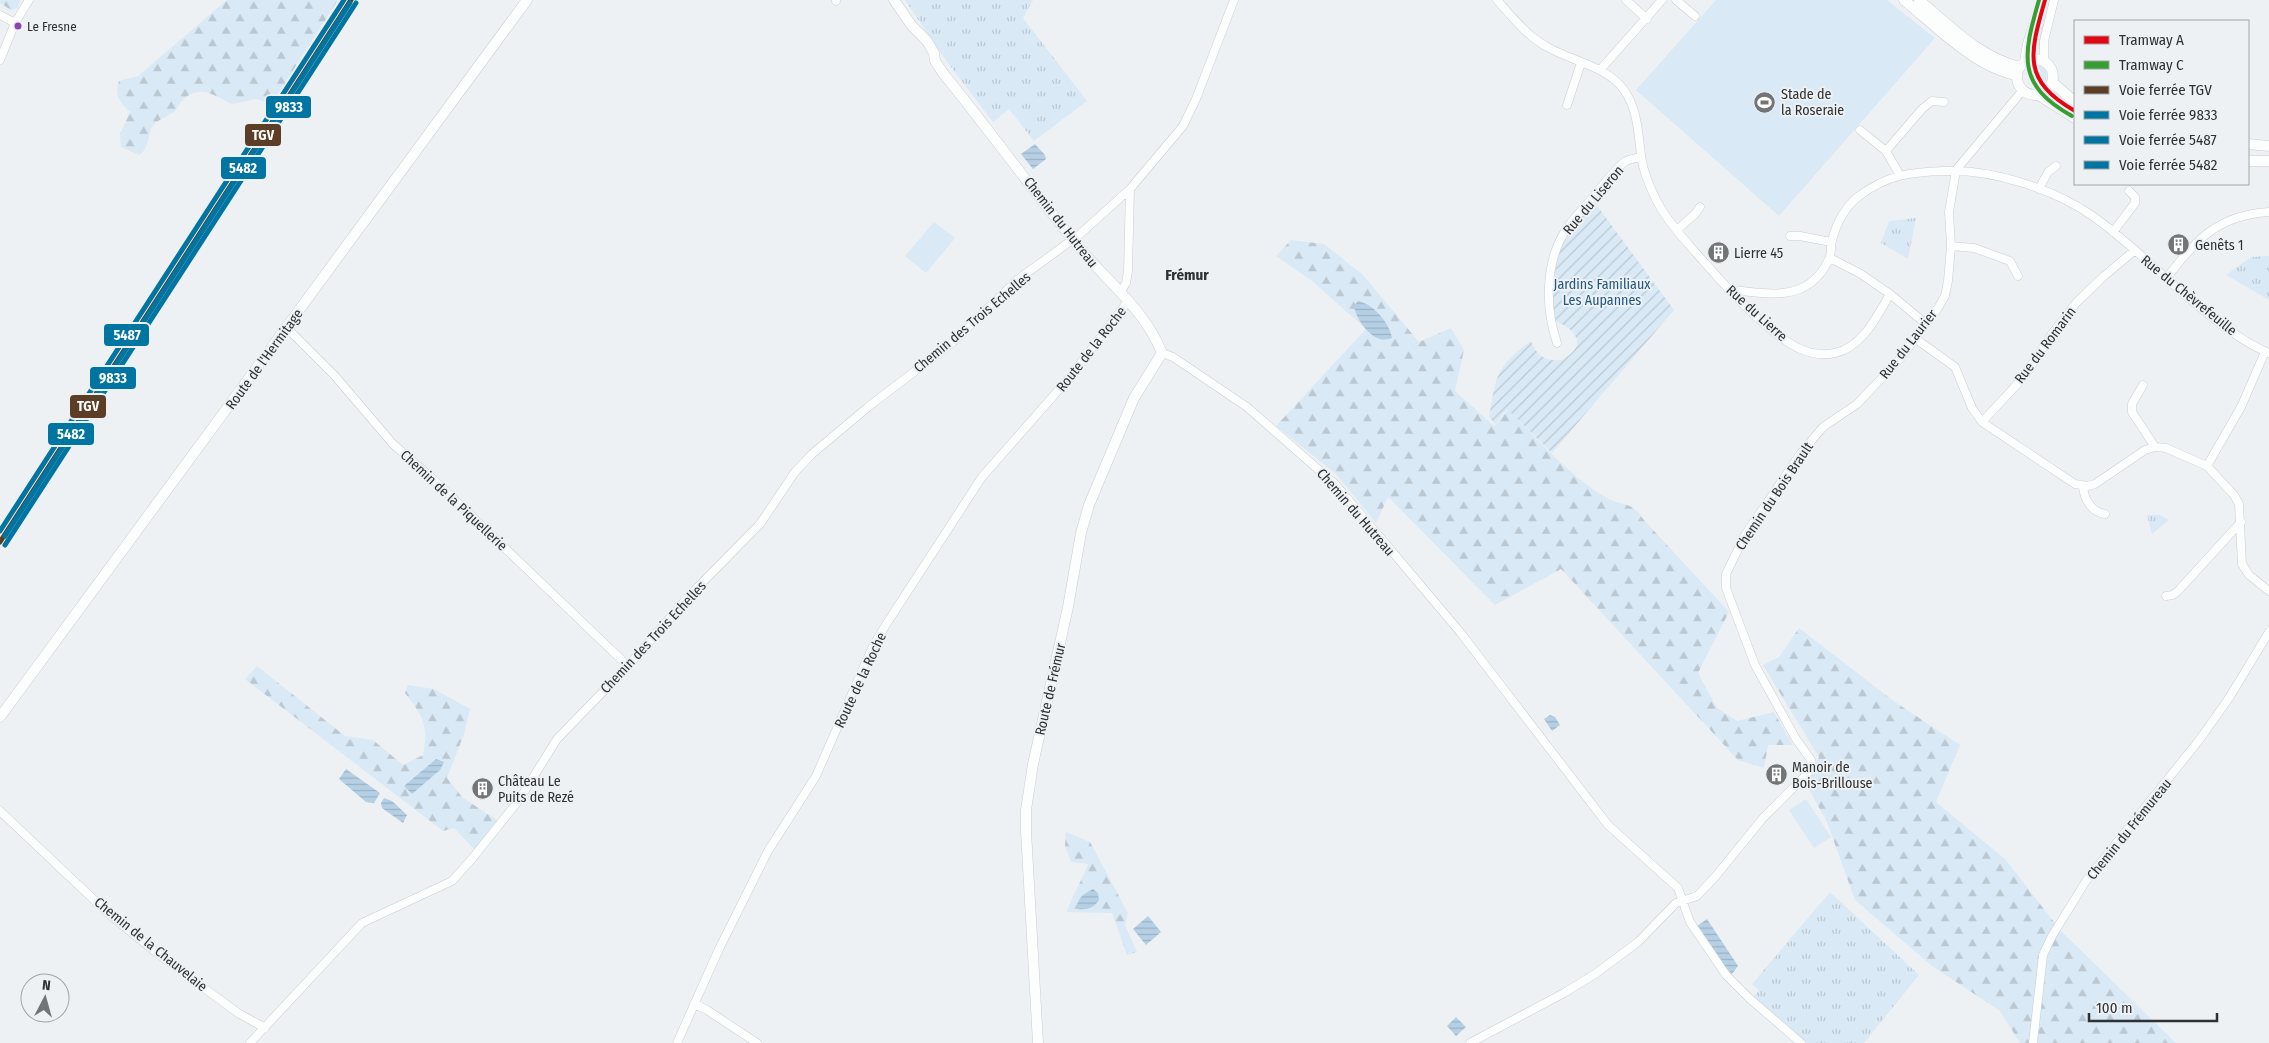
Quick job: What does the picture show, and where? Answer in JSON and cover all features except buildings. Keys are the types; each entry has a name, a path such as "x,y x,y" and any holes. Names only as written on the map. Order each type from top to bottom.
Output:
{"street":[{"path":"0,60 15,22 29,0"},
{"name":"Route de l'Hermitage","path":"0,717 527,0"},
{"name":"Chemin du Hutreau","path":"894,0 912,26 927,41 934,53 935,62 943,73 1072,238 1096,267 1129,300 1154,334 1162,353 1171,356 1247,407 1336,485 1460,632 1599,814 1615,831 1675,884 1684,901 1690,922 1726,975 1748,997 1802,1043"},
{"name":"Chemin des Trois Echelles","path":"250,1043 362,923 452,881 519,800 557,739 628,666 690,595 760,524 795,472 812,454 868,406 953,342 1017,280 1072,238 1079,235 1130,189 1183,126 1196,99 1234,0"},
{"name":"Rue du Lierre","path":"1497,0 1530,36 1548,48 1600,70 1615,80 1631,102 1637,118 1641,157 1659,205 1677,230 1730,290 1783,339 1799,348 1824,354 1845,350 1868,330 1890,294"},
{"path":"1626,0 1646,19"},
{"path":"1600,70 1662,0"},
{"path":"1676,0 1695,16"},
{"path":"1904,0 1972,55 2007,73 2020,68 2032,59 2044,61 2051,69 2052,82 2046,91 2037,94"},
{"path":"1919,0 1994,59 2020,68"},
{"path":"2040,0 2020,68 2019,85 2023,90 2037,94 2074,117"},
{"path":"2044,61 2044,41 2054,0"},
{"path":"0,15 15,22"},
{"path":"1567,104 1581,63"},
{"path":"2052,82 2074,101"},
{"path":"1956,170 2023,90"},
{"path":"1886,151 1922,109 1932,101 1944,102"},
{"path":"1860,130 1886,151 1899,174"},
{"path":"2249,144 2269,146"},
{"name":"Rue du Liseron","path":"1557,343 1550,320 1550,285 1552,263 1558,244 1566,230 1625,162 1641,157"},
{"path":"2249,161 2269,161"},
{"path":"2039,189 2048,172 2056,166"},
{"name":"Rue du Chèvrefeuille","path":"1830,258 1831,242 1846,208 1876,184 1899,174 1956,170 1988,174 2039,189 2093,216 2221,325 2267,352"},
{"name":"Rue du Laurier","path":"1830,422 1857,404 1899,360 1916,339 1944,296 1948,281 1951,246 1949,212 1956,170"},
{"path":"1121,291 1126,283 1128,270 1130,189"},
{"path":"2113,232 2135,203 2135,197 2130,191"},
{"path":"1677,230 1696,214 1700,207"},
{"path":"2166,278 2207,232 2218,225 2249,213 2269,212"},
{"path":"1790,236 1831,242"},
{"path":"1951,246 1974,248 2010,261 2018,276"},
{"name":"Rue du Romarin","path":"1982,422 2023,378 2054,331 2077,302 2134,251"},
{"path":"1730,290 1766,294 1785,293 1811,283 1830,258 1861,274 1890,294 1926,324"},
{"name":"Route de la Roche","path":"677,1043 768,851 816,776 873,646 887,622 982,477 1070,377 1129,300"},
{"name":"Chemin de la Piquellerie","path":"287,328 335,376 393,444 433,479 628,666"},
{"path":"1916,339 1955,367 1972,408 1982,422 2070,482 2083,486 2100,482 2145,450 2155,447 2166,448 2207,466 2234,495 2239,504 2242,564 2249,575 2269,591"},
{"path":"2207,466 2241,407 2267,352"},
{"name":"Route de Frémur","path":"1038,1043 1026,831 1026,810 1032,764 1068,607 1080,533 1089,505 1134,398 1162,353"},
{"path":"2142,385 2132,404 2132,412 2155,447"},
{"name":"Chemin du Bois Brault","path":"1684,901 1697,896 1710,883 1764,818 1807,775 1814,765 1796,739 1755,665 1725,581 1734,556 1756,519 1809,442 1830,422"},
{"path":"2083,486 2084,496 2092,509 2098,513 2105,514"},
{"path":"2166,596 2173,595 2178,591 2241,522"},
{"name":"Chemin du Frémureau","path":"2033,1043 2043,955 2052,936 2086,881 2173,775 2212,723 2269,632"},
{"name":"Chemin de la Chauvelaie","path":"0,811 110,915 238,1013 265,1028"},
{"path":"1470,1043 1564,993 1595,974 1638,942 1676,903 1684,901"},
{"path":"694,1004 707,1010 757,1043"}],"green space":[{"path":"0,0 20,0 18,8 11,10 0,3"},
{"path":"227,0 338,0 272,104 256,99 232,104 205,92 194,93 184,99 175,111 154,124 145,149 139,155 121,147 120,134 130,112 119,98 117,91 119,81 138,76"},
{"path":"905,0 1033,0 1023,18 1087,101 1034,141 1009,109 993,122 942,55"},
{"name":"Stade de la Roseraie","path":"1716,0 1887,0 1935,38 1779,216 1636,90"},
{"path":"2043,0 2052,0 2039,49 2030,49"},
{"path":"2031,65 2039,65 2046,71 2046,80 2040,87 2032,74"},
{"path":"2056,94 2074,105 2074,111 2052,98"},
{"name":"Jardins Familiaux Les Aupannes","path":"1595,203 1674,310 1552,453 1507,409 1495,424 1489,417 1491,403 1496,382 1504,365 1531,341 1539,354 1552,360 1562,360 1571,354 1575,348 1577,343 1573,332 1553,320 1555,269 1564,242 1571,229"},
{"path":"1916,218 1908,259 1881,243 1889,221"},
{"path":"934,222 955,238 926,273 905,256"},
{"path":"1291,240 1324,244 1363,275 1419,342 1451,328 1464,350 1455,391 1494,426 1508,410 1554,456 1591,488 1611,500 1630,506 1639,513 1729,612 1698,673 1717,708 1737,721 1774,712 1793,745 1768,745 1764,768 1738,760 1561,569 1495,605 1388,497 1376,523 1336,474 1276,426 1366,329 1312,281 1276,256"},
{"path":"2269,256 2269,300 2226,275 2251,257"},
{"path":"2147,515 2160,515 2169,520 2152,534"},
{"path":"1799,628 1895,702 1960,745 1936,802 2005,859 2061,931 2176,1043 2020,1043 2000,1011 1932,966 1855,900 1827,822 1806,784 1819,757 1763,665 1779,657"},
{"path":"257,666 345,736 373,740 403,765 423,755 425,745 423,722 405,693 408,685 434,689 470,709 464,734 447,778 462,797 498,821 475,850 454,828 443,831 245,679","holes":["436,759 440,770 412,793 404,786"]},
{"path":"1806,799 1831,837 1814,848 1789,810"},
{"path":"1066,832 1090,842 1128,913 1125,925 1137,952 1127,955 1112,913 1067,912 1088,864 1071,862 1065,846"},
{"path":"1830,892 1919,975 1864,1043 1807,1043 1768,1011 1754,996 1759,990 1752,984"}],"water":[{"path":"1035,144 1045,155 1046,159 1033,169 1021,154"},
{"path":"1358,301 1370,306 1380,315 1385,321 1392,338 1380,339 1367,330 1355,311 1354,306"},
{"path":"1550,715 1555,717 1560,725 1552,731 1544,719"},
{"path":"436,759 444,762 440,770 412,794 404,786"},
{"path":"346,769 380,793 374,803 366,802 339,779"},
{"path":"384,798 392,801 407,815 403,823 382,808 381,803"},
{"path":"1093,889 1098,893 1099,900 1097,903 1090,908 1078,909 1079,899"},
{"path":"1148,916 1161,932 1146,945 1133,929"},
{"path":"1707,919 1738,966 1732,974 1718,960 1697,926"},
{"path":"1456,1017 1466,1027 1456,1036 1447,1026"}],"tram line":[{"name":"C","path":"2039,0 2030,37 2028,67 2041,93 2072,116"},
{"name":"A","path":"2045,0 2036,35 2034,64 2045,88 2058,100 2074,110"}],"rail line":[{"name":"5487","path":"0,531 344,0"},
{"name":"TGV","path":"0,542 351,0"},
{"name":"5482","path":"5,536 350,3"},
{"name":"9833","path":"5,545 356,3"}],"place":[{"name":"Le Fresne","path":"18,26"},
{"name":"Stade de la Roseraie","path":"1765,102"},
{"name":"Genêts 1","path":"2179,245"},
{"name":"Lierre 45","path":"1718,253"},
{"name":"Manoir de Bois-Brillouse","path":"1776,775"},
{"name":"Château Le Puits de Rezé","path":"482,789"}],"district":[{"name":"Frémur","path":"1187,275"}]}
